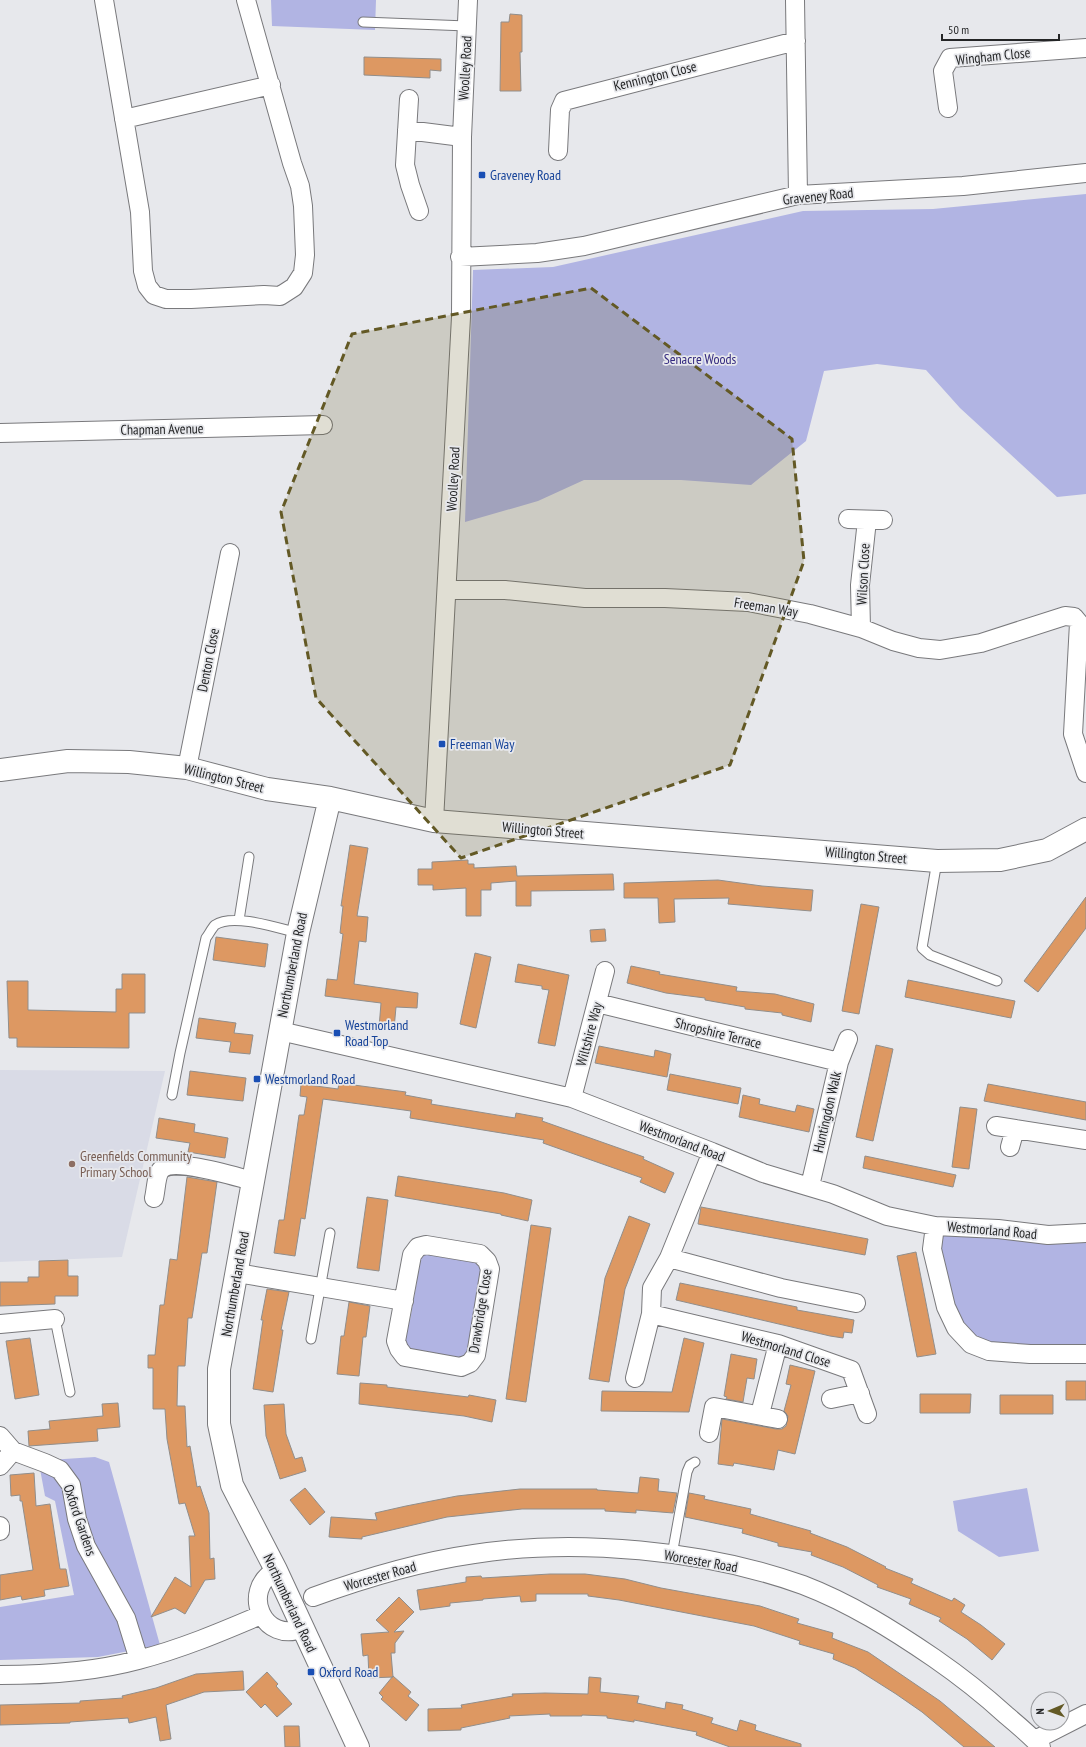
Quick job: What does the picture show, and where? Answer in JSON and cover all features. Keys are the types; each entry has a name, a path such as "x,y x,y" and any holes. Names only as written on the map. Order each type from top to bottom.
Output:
{"street":[{"path":"104,0 140,212 143,271 147,286 154,295 166,299 264,295 280,296 294,287 303,273 305,255 300,186 292,163 246,0"},
{"name":"Woolley Road","path":"434,821 448,590 461,317 460,258 462,137 468,0"},
{"path":"795,0 798,195"},
{"name":"Kennington Close","path":"558,151 560,110 564,101 796,41"},
{"name":"Wingham Close","path":"948,108 943,71 950,58 1086,48"},
{"path":"124,119 271,85"},
{"path":"409,99 405,164 410,185 419,211"},
{"path":"407,130 462,137"},
{"name":"Graveney Road","path":"460,258 537,253 584,246 798,195 963,186 1086,173"},
{"name":"Chapman Avenue","path":"0,433 323,425"},
{"name":"Wilson Close","path":"848,519 875,520 860,585 862,628"},
{"name":"Denton Close","path":"187,768 230,553"},
{"name":"Freeman Way","path":"448,590 505,590 584,598 664,598 748,602 803,612 862,628 893,641 919,648 940,650 981,643 1080,612"},
{"path":"1080,612 1072,734 1086,773"},
{"name":"Willington Street","path":"0,770 68,761 129,762 187,768 268,789 330,798 434,821 936,861 1000,860 1046,850 1086,829"},
{"name":"Northumberland Road","path":"330,798 298,933 219,1369 218,1424 232,1485 276,1570 358,1747"},
{"name":"Wiltshire Way","path":"572,1098 605,971"},
{"name":"Shropshire Terrace","path":"597,1004 839,1062"},
{"name":"Westmorland Road","path":"280,1031 572,1098 763,1173 810,1186 887,1216 935,1226 998,1229 1048,1235 1086,1233"},
{"name":"Huntingdon Walk","path":"810,1186 839,1062 848,1039"},
{"path":"996,1126 1086,1140"},
{"path":"1010,1147 1015,1129"},
{"path":"635,1378 651,1314 652,1288 669,1258 712,1152"},
{"path":"154,1198 160,1171 166,1166 185,1165 253,1181"},
{"path":"935,1226 932,1249 946,1306 956,1328 972,1344 989,1351 1030,1354 1086,1354"},
{"name":"Drawbridge Close","path":"426,1245 480,1254 487,1261 490,1269 476,1355 470,1363 461,1367 405,1357 399,1349 396,1341 404,1301 412,1255 418,1248 426,1245"},
{"path":"669,1258 781,1288 856,1303"},
{"path":"237,1273 404,1301"},
{"name":"Westmorland Close","path":"651,1314 778,1344 851,1370 867,1414"},
{"path":"0,1324 55,1319"},
{"path":"760,1414 778,1344"},
{"path":"831,1399 860,1393"},
{"path":"709,1433 714,1407 760,1414 778,1419"},
{"path":"0,1436 13,1451 0,1466"},
{"name":"Oxford Gardens","path":"13,1451 45,1462 60,1470 71,1485 86,1546 126,1618 139,1660"},
{"path":"0,1526 0,1531"},
{"name":"Worcester Road","path":"313,1597 354,1582 397,1569 480,1553 556,1548 637,1550 737,1566 803,1585 851,1607 899,1634 966,1680 1038,1744"},
{"path":"276,1570 268,1574 259,1589 258,1606 261,1614 269,1625 281,1630 295,1632 303,1628"},
{"path":"0,1675 72,1672 139,1660 214,1635 261,1614"},
{"path":"1038,1744 1086,1714"}],"lane":[{"path":"363,22 467,26"},
{"path":"239,920 249,857"},
{"path":"936,861 922,948 930,955 998,981"},
{"path":"172,1095 206,938 214,926 225,920 239,920 298,933"},
{"path":"311,1339 330,1233"},
{"path":"55,1319 70,1392"},
{"path":"672,1555 687,1472 690,1465 695,1462"}],"highlighted area":[{"path":"591,288 792,439 804,561 730,765 461,858 316,698 281,512 352,334"}],"shaded area":[{"name":"Greenfields Community Primary School","path":"0,1070 165,1071 122,1257 0,1262"}],"green space":[{"path":"271,0 376,0 375,30 272,26"},
{"name":"Senacre Woods","path":"1086,194 1086,494 1057,497 960,408 926,370 877,364 824,371 806,441 751,485 681,480 584,480 538,501 465,522 473,270 553,267 803,211 933,209"},
{"path":"935,1226 1086,1233 1086,1354 989,1351 956,1328"},
{"path":"427,1252 448,1255 447,1258 456,1259 457,1257 478,1262 483,1271 470,1332 472,1333 469,1352 462,1359 430,1352 430,1355 409,1351 402,1342 406,1320 410,1320 417,1281 414,1280 422,1254"},
{"path":"95,1457 109,1462 160,1645 98,1657 0,1660 0,1607 74,1595 55,1501 45,1496 40,1469 49,1460"},
{"path":"1027,1488 1039,1551 999,1557 958,1531 953,1501"}],"building":[{"path":"510,14 522,15 522,52 520,52 521,91 500,91 501,22 509,22"},
{"path":"364,57 441,59 441,71 430,70 430,78 364,75"},
{"path":"350,845 368,848 357,916 368,917 366,942 359,941 354,984 418,993 417,1008 396,1007 394,1029 379,1028 381,1003 325,996 327,979 337,980 343,934 340,933 343,906 341,906"},
{"path":"468,860 468,864 474,864 474,868 516,866 517,876 613,874 614,890 531,891 531,906 516,906 516,881 491,883 491,890 481,890 481,916 466,916 466,888 433,890 433,885 418,885 418,869 432,869 432,862"},
{"path":"718,880 762,886 813,890 811,911 728,904 729,898 674,899 675,922 659,923 658,898 624,898 624,883"},
{"path":"1086,897 1086,928 1038,992 1024,981"},
{"path":"861,904 879,907 859,1014 842,1011"},
{"path":"605,929 606,941 591,942 590,930"},
{"path":"216,937 268,944 265,967 213,960"},
{"path":"475,953 491,957 476,1028 460,1024"},
{"path":"518,964 569,975 555,1046 538,1043 549,990 542,989 542,986 515,982"},
{"path":"631,966 660,972 659,974 737,987 736,991 775,994 814,1004 811,1022 782,1015 782,1013 745,1009 745,1007 705,1000 705,998 666,993 627,983"},
{"path":"122,974 145,974 145,1013 129,1013 129,1048 17,1047 17,1038 9,1038 7,981 28,981 28,1010 116,1012 116,989 122,989"},
{"path":"908,980 1015,1001 1011,1018 905,997"},
{"path":"199,1018 236,1023 234,1033 253,1035 250,1054 229,1052 231,1042 196,1038"},
{"path":"876,1045 893,1049 873,1141 856,1137"},
{"path":"599,1046 654,1057 655,1050 671,1054 667,1077 595,1063"},
{"path":"190,1071 246,1078 243,1101 187,1095"},
{"path":"670,1074 741,1088 738,1104 667,1090"},
{"path":"339,1083 406,1092 405,1095 432,1100 431,1104 515,1118 516,1113 543,1118 542,1121 644,1157 643,1159 674,1173 665,1193 640,1182 642,1178 543,1143 544,1140 410,1118 411,1111 323,1099 305,1219 301,1218 295,1256 274,1253 279,1220 284,1220 299,1115 304,1115 307,1097 300,1096 301,1084 338,1089"},
{"path":"988,1084 1086,1102 1086,1120 984,1101"},
{"path":"743,1095 760,1099 759,1104 795,1112 797,1105 814,1109 809,1132 739,1117"},
{"path":"960,1107 977,1109 969,1169 952,1167"},
{"path":"159,1118 195,1124 194,1132 228,1138 225,1158 188,1152 190,1143 156,1138"},
{"path":"865,1156 956,1175 953,1187 863,1168"},
{"path":"398,1176 504,1193 532,1200 528,1221 501,1214 395,1196"},
{"path":"187,1177 217,1182 207,1253 202,1253 192,1318 188,1318 185,1366 178,1366 177,1406 185,1406 187,1447 190,1446 197,1487 200,1486 209,1513 210,1559 214,1558 215,1579 205,1580 185,1614 175,1608 151,1617 175,1577 191,1587 189,1536 195,1536 185,1503 179,1504 167,1439 165,1409 153,1409 153,1368 148,1368 148,1355 155,1355 160,1305 164,1305 170,1259 177,1260"},
{"path":"367,1197 388,1200 379,1271 357,1268"},
{"path":"701,1207 868,1239 865,1255 698,1224"},
{"path":"629,1216 650,1224 625,1289 609,1382 589,1379 605,1278"},
{"path":"531,1225 551,1228 526,1402 506,1399"},
{"path":"916,1252 936,1354 917,1357 897,1256"},
{"path":"68,1260 68,1276 78,1276 78,1296 55,1296 55,1304 0,1306 0,1282 28,1282 28,1277 39,1277 39,1261"},
{"path":"680,1283 797,1307 797,1310 854,1320 852,1333 844,1332 843,1338 830,1336 676,1300"},
{"path":"267,1289 289,1292 281,1330 283,1330 273,1392 253,1389 263,1320 261,1320"},
{"path":"349,1302 370,1306 366,1337 363,1337 359,1376 337,1374 341,1336 344,1336"},
{"path":"30,1338 39,1395 15,1399 6,1341"},
{"path":"684,1338 704,1343 689,1412 601,1411 602,1391 672,1392"},
{"path":"731,1354 757,1359 754,1379 747,1378 743,1402 726,1399 727,1397 724,1396"},
{"path":"790,1365 815,1371 795,1454 778,1450 774,1470 734,1463 733,1466 718,1464 722,1419 776,1429 782,1429 786,1426 788,1416 784,1411 791,1385 786,1384"},
{"path":"1066,1381 1086,1381 1086,1400 1066,1400"},
{"path":"360,1383 387,1385 387,1387 468,1397 469,1395 496,1400 492,1422 464,1416 359,1404"},
{"path":"920,1394 971,1394 970,1413 920,1413"},
{"path":"1000,1395 1053,1395 1053,1414 1000,1414"},
{"path":"118,1403 120,1427 97,1429 98,1441 29,1446 28,1431 50,1429 49,1421 103,1416 102,1404"},
{"path":"284,1404 286,1434 295,1459 302,1457 306,1471 280,1479 266,1436 264,1405"},
{"path":"34,1473 36,1506 50,1504 60,1569 66,1569 69,1586 44,1590 45,1596 22,1600 21,1596 0,1600 0,1575 33,1570 22,1501 20,1501 20,1495 11,1496 10,1475"},
{"path":"640,1477 659,1479 658,1491 677,1493 673,1513 636,1510 636,1513 605,1511 605,1509 522,1509 447,1517 362,1537 362,1539 329,1537 331,1517 377,1520 375,1513 406,1506 457,1496 520,1489 597,1489 638,1493"},
{"path":"305,1488 325,1512 310,1525 290,1500"},
{"path":"689,1493 705,1496 704,1499 751,1509 750,1514 811,1531 810,1533 847,1547 886,1567 885,1568 913,1579 911,1583 952,1601 954,1598 965,1605 961,1612 981,1625 1005,1644 992,1660 967,1639 939,1621 941,1618 909,1604 911,1599 877,1587 878,1585 843,1567 811,1555 812,1552 778,1546 778,1543 742,1533 743,1529 685,1517"},
{"path":"550,1574 585,1574 625,1579 661,1588 760,1606 799,1619 797,1623 833,1633 832,1638 868,1652 940,1701 995,1747 964,1747 922,1712 896,1694 855,1668 833,1659 834,1654 799,1644 800,1641 754,1626 619,1600 588,1596 588,1594 536,1594 536,1601 521,1602 520,1596 483,1599 450,1603 450,1606 420,1610 417,1590 466,1582 466,1577 481,1576 482,1578"},
{"path":"399,1597 414,1612 394,1632 404,1631 395,1643 395,1653 391,1653 393,1677 369,1678 368,1655 363,1656 361,1634 389,1632 376,1620"},
{"path":"243,1671 244,1690 204,1692 166,1705 171,1739 160,1741 156,1717 129,1723 128,1718 70,1723 0,1725 0,1705 80,1703 80,1701 123,1698 122,1696 156,1688 196,1674"},
{"path":"267,1672 278,1684 276,1686 292,1704 277,1717 265,1704 261,1708 246,1692"},
{"path":"393,1676 411,1692 408,1696 419,1705 406,1721 381,1699 383,1697 379,1693"},
{"path":"589,1677 601,1678 600,1692 639,1696 637,1703 665,1709 666,1702 683,1705 682,1709 713,1718 711,1723 737,1731 740,1720 756,1725 755,1730 801,1744 801,1747 730,1747 696,1735 697,1732 634,1720 634,1722 607,1718 607,1716 550,1716 550,1714 509,1716 510,1718 461,1728 461,1730 428,1731 428,1709 462,1708 461,1705 513,1696 512,1694 588,1694"},
{"path":"284,1726 299,1726 300,1747 285,1747"}],"place":[{"name":"Graveney Road","path":"482,175"},
{"name":"Freeman Way","path":"442,744"},
{"name":"Westmorland Road Top","path":"337,1033"},
{"name":"Westmorland Road","path":"257,1079"},
{"name":"Greenfields Community Primary School","path":"72,1164"},
{"name":"Oxford Road","path":"311,1672"}]}
